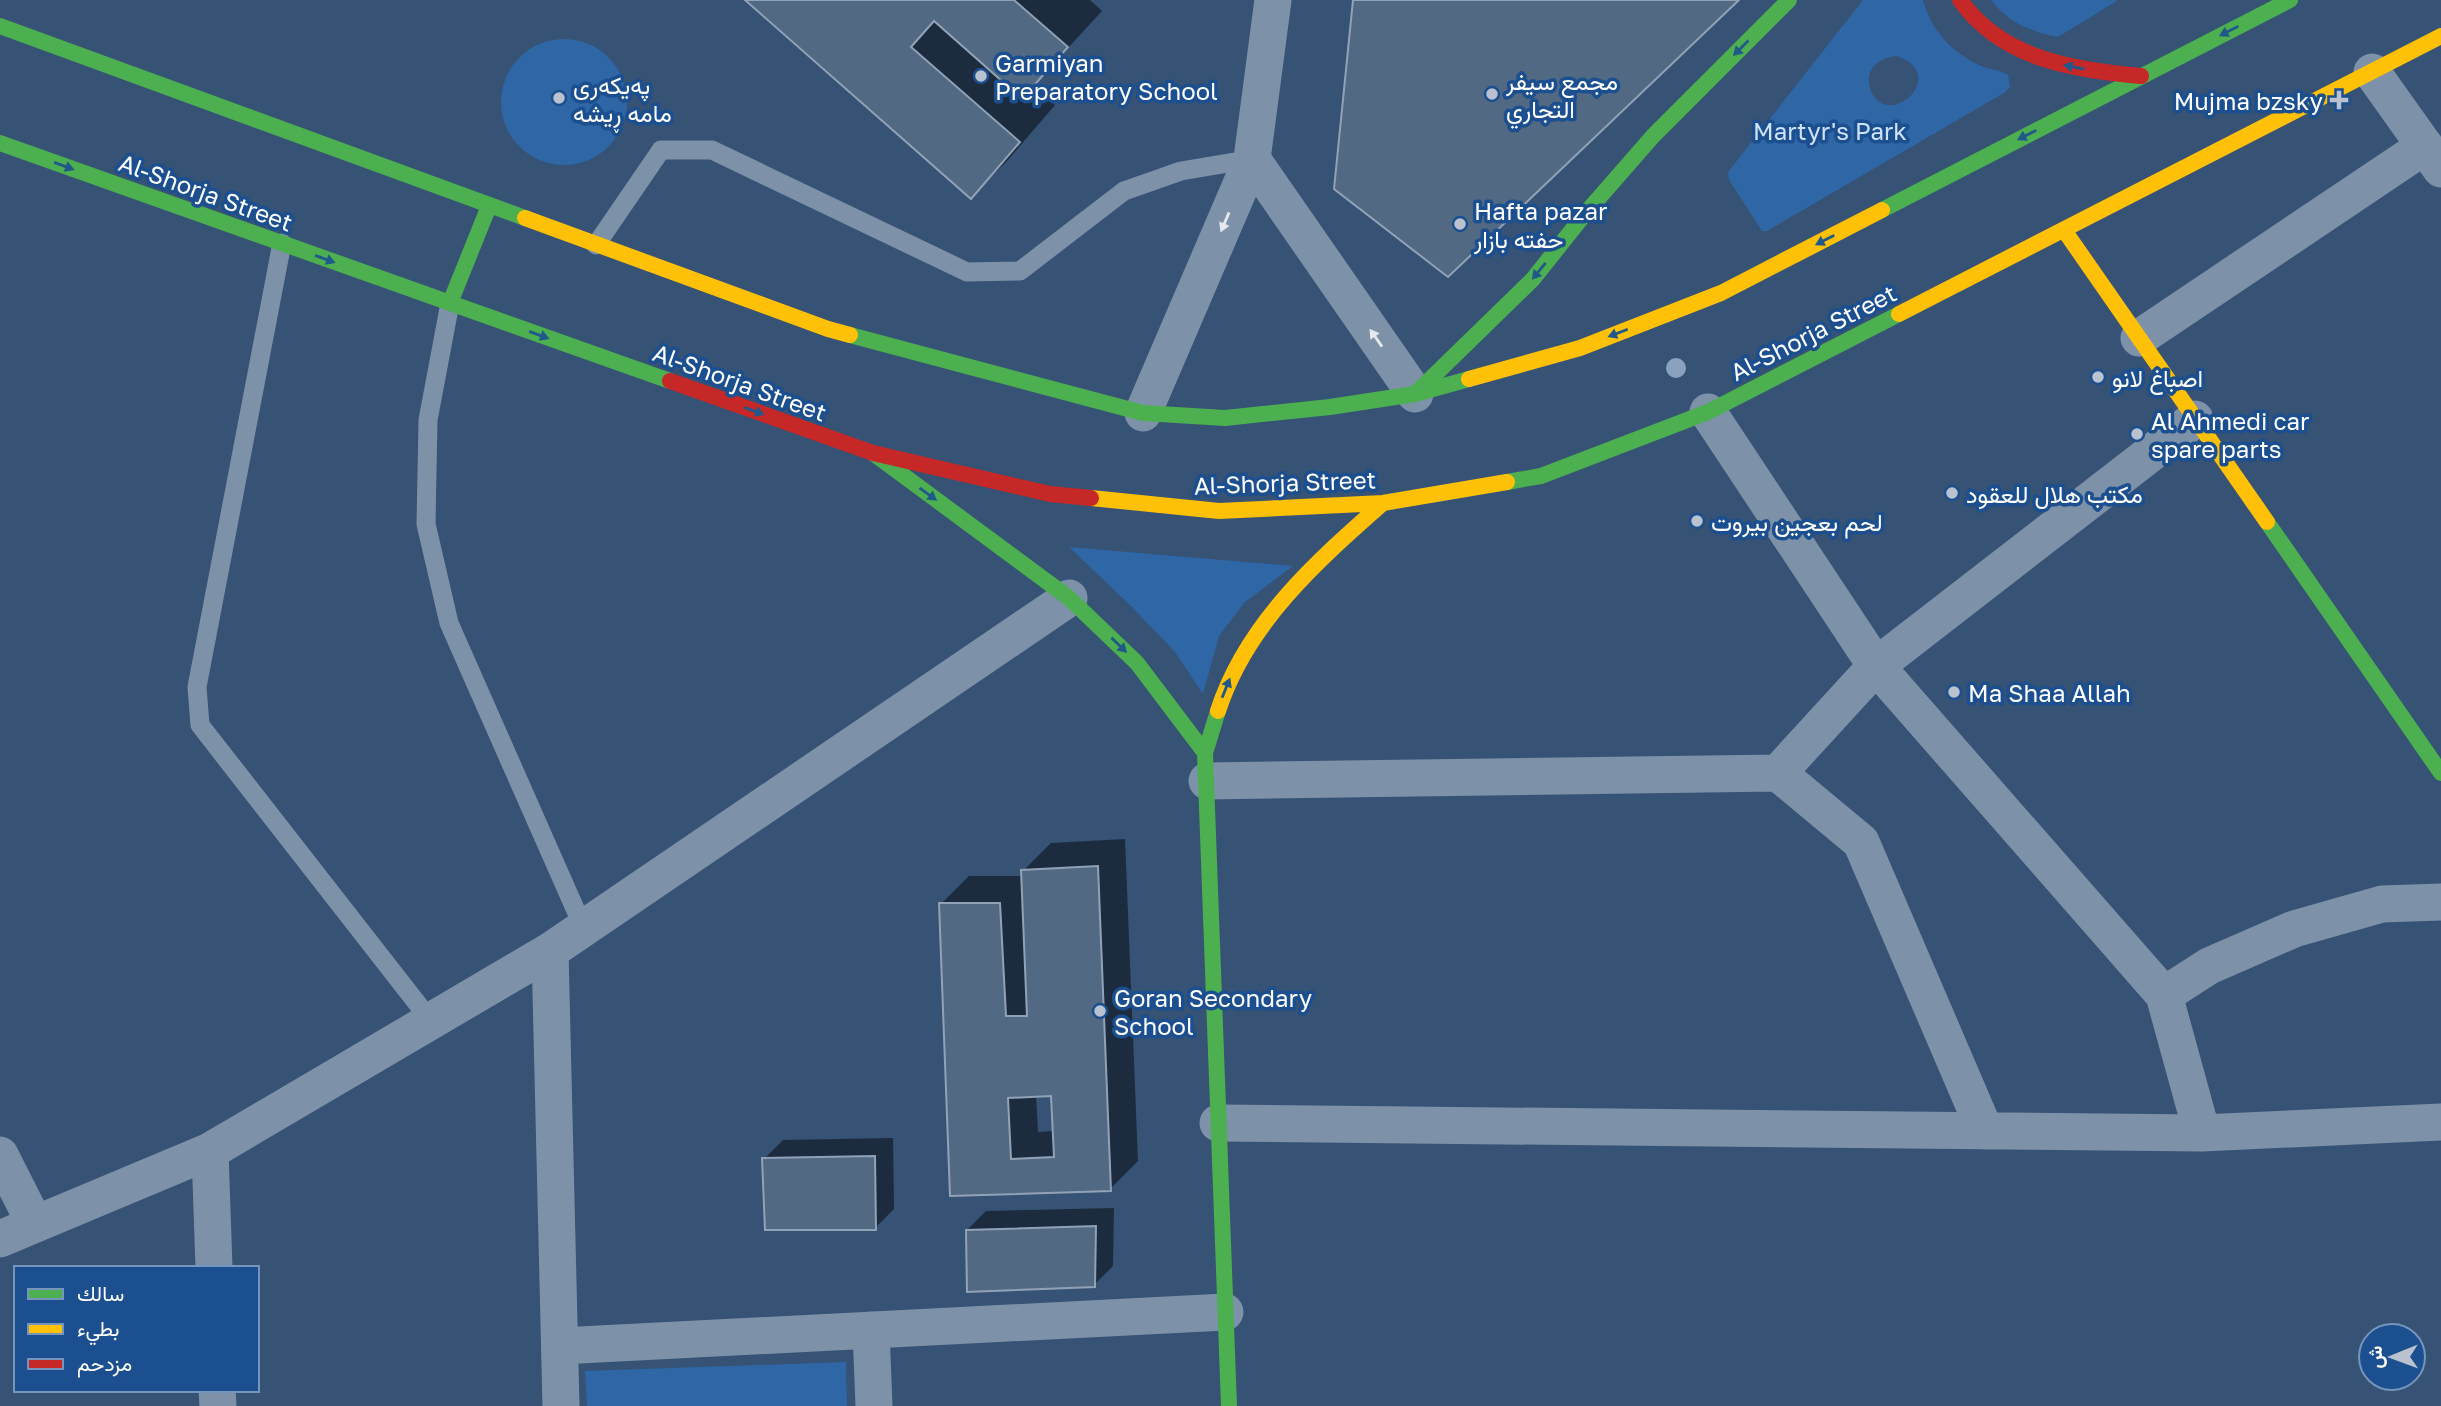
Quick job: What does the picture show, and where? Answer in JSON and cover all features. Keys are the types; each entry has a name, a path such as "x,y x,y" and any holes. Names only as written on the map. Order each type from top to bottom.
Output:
{"main road":[{"path":"1416,394 1534,279 1584,215 1653,136 1789,0"},
{"path":"1960,0 1977,22 2025,52 2071,68 2141,76"},
{"path":"0,26 828,329 1143,413 1225,418 1330,407 1416,394 1580,348 1721,293 2290,0"},
{"name":"Al-Shorja Street","path":"0,143 873,453 1050,494 1219,511 1383,503 1541,476 1708,412 2441,36"},
{"path":"450,303 489,206"},
{"path":"2064,230 2441,773"},
{"path":"873,453 1069,598 1137,663 1206,767"},
{"path":"1229,1406 1206,767 1224,690 1243,653 1321,558 1383,503"}],"street":[{"path":"1143,413 1252,159 1273,0"},
{"path":"2139,338 2433,158 2372,72"},
{"path":"1252,159 1416,394"},
{"path":"1708,412 1876,666 2164,995 2202,1133"},
{"path":"1778,774 1876,666 2195,419"},
{"path":"0,1239 210,1151 550,951 1069,598"},
{"path":"1206,767 1778,774 1861,842 1985,1130"},
{"path":"2164,995 2209,967 2294,929 2382,904 2441,902"},
{"path":"550,951 561,1406"},
{"path":"1219,1123 2202,1133 2441,1122"},
{"path":"210,1151 214,1266"},
{"path":"0,1155 35,1224"},
{"path":"560,1346 1226,1312"},
{"path":"871,1330 874,1406"}],"lane":[{"path":"596,245 661,150 712,150 967,272 1020,271 1124,191 1181,171 1252,159"},
{"path":"282,243 197,687 200,724 431,1021"},
{"path":"450,303 428,419 426,524 449,623 584,929"}],"green space":[{"name":"Martyr's Park","path":"1863,0 1923,0 1937,31 1952,47 1981,66 2008,75 2010,87 2004,93 1767,231 1762,231 1729,180 1728,172","holes":["1897,56 1912,65 1918,75 1917,87 1910,96 1900,103 1888,105 1878,101 1869,81 1869,75 1875,65"]},
{"path":"1991,0 2117,1 2058,37 2021,25 2005,15"},
{"path":"564,39 588,43 609,57 623,78 627,102 623,126 609,147 588,161 564,165 540,161 519,147 505,126 501,102 505,78 519,57 540,43"},
{"path":"1069,547 1293,566 1244,603 1219,636 1203,694 1175,652"},
{"path":"846,1362 847,1406 587,1406 585,1371"}],"building":[{"path":"745,0 1014,0 1068,47 1022,99 934,21 911,47 1020,142 971,199"},
{"name":"مجمع سيفر التجاري","path":"1353,0 1739,0 1448,277 1334,189"},
{"path":"1098,866 1111,1191 950,1196 939,903 1000,903 1006,1016 1027,1016 1021,870","holes":["1051,1096 1054,1157 1011,1159 1008,1098"]},
{"path":"875,1156 876,1230 765,1230 762,1158"},
{"path":"1096,1226 1095,1287 967,1292 966,1230"}],"traffic: fast":[{"path":"1415,394 1533,279 1653,136 1789,0"},
{"path":"1882,210 2290,0"},
{"path":"0,26 525,218"},
{"path":"0,143 670,381"},
{"path":"450,303 489,206"},
{"path":"1507,482 1541,476 1708,412 1899,314"},
{"path":"850,335 1143,413 1225,418 1330,407 1415,394 1469,379"},
{"path":"873,453 1069,598 1137,663 1205,753"},
{"path":"2267,522 2441,773"},
{"path":"1218,711 1205,753 1229,1406"}],"traffic: slow":[{"path":"1899,314 2441,36"},
{"path":"1469,379 1580,348 1721,293 1882,210"},
{"path":"525,218 850,335"},
{"path":"2064,230 2267,522"},
{"path":"1091,498 1219,511 1383,503 1507,482"},
{"path":"1218,711 1246,650 1286,596 1333,548 1383,503"}],"traffic: jam":[{"path":"1960,0 1977,20 1996,36 2041,58 2090,70 2141,76"},
{"path":"670,381 873,453 1050,494 1091,498"}],"place":[{"name":"Garmiyan Preparatory School","path":"981,76"},
{"name":"مجمع سيفر التجاري","path":"1492,94"},
{"name":"پەیکەری مامە ڕیشە","path":"559,98"},
{"name":"Mujma bzsky","path":"2339,100"},
{"name":"Hafta pazar حفته بازار","path":"1460,224"},
{"name":"اصباغ لانو","path":"2098,377"},
{"name":"Al Ahmedi car spare parts","path":"2137,434"},
{"name":"مكتب هلال للعقود","path":"1952,493"},
{"name":"لحم بعجين بيروت","path":"1697,521"},
{"name":"Ma Shaa Allah","path":"1954,692"},
{"name":"Goran Secondary School","path":"1100,1011"}]}
